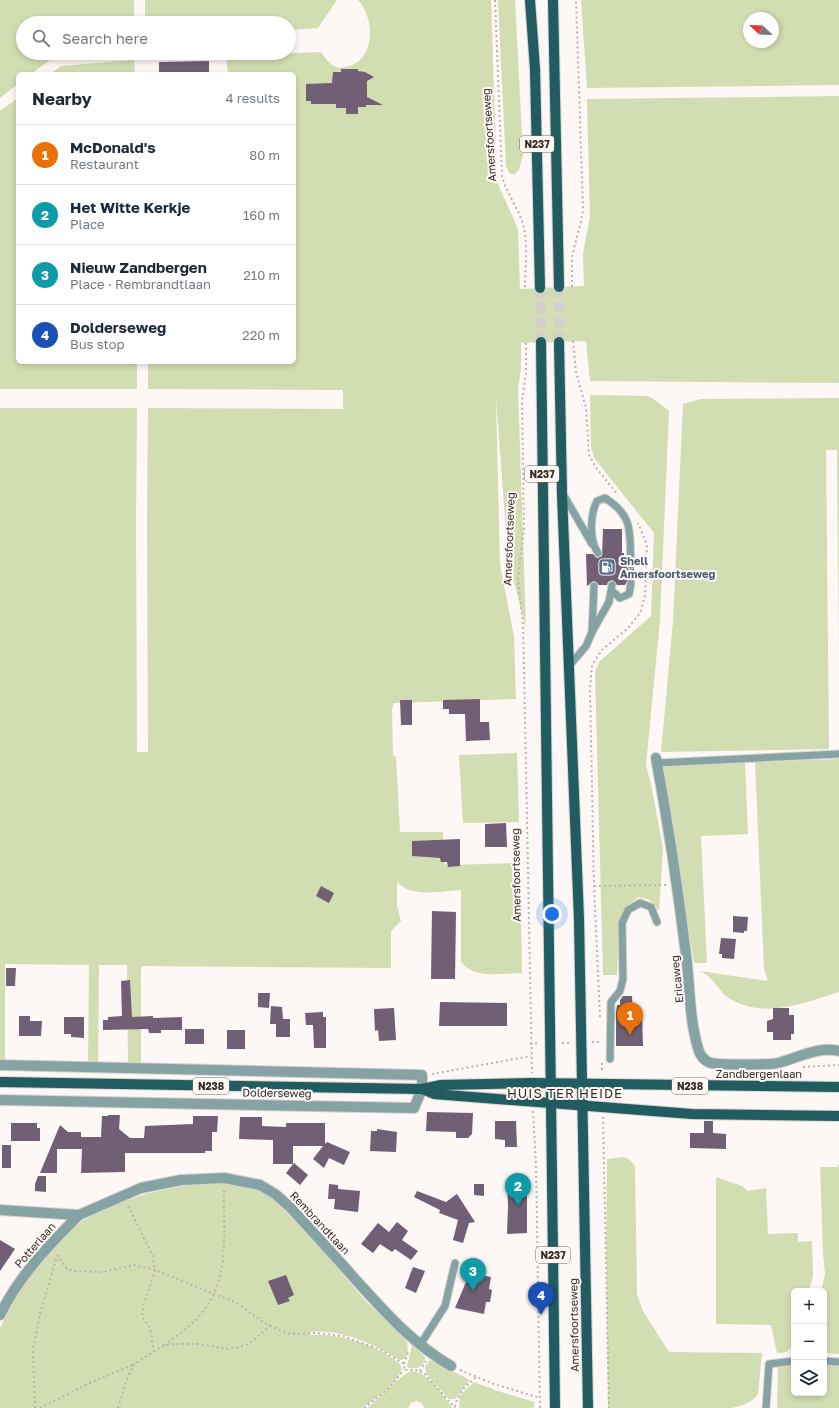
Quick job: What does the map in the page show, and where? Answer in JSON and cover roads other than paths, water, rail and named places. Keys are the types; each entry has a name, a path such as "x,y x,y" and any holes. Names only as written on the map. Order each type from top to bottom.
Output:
{"main road":[{"name":"N237","path":"530,0 535,69 540,288"},
{"name":"N237","path":"553,0 558,288"},
{"name":"Amersfoortseweg","path":"541,342 555,1408"},
{"name":"Amersfoortseweg","path":"559,342 562,494 582,1043 588,1408"},
{"name":"Dolderseweg","path":"0,1082 422,1089 441,1085 551,1084"},
{"name":"N238","path":"551,1084 582,1084"},
{"name":"Zandbergenlaan","path":"582,1084 839,1087"},
{"name":"Dolderseweg","path":"422,1089 434,1094 552,1103"},
{"name":"N238","path":"552,1103 692,1114 839,1116"}],"street":[{"name":"Ericaweg","path":"657,760 677,885 694,1030 698,1049 704,1059 711,1063 776,1064 816,1052 833,1050 839,1051"},
{"name":"Dolderseweg","path":"0,1065 422,1075 422,1089 414,1108 0,1100"},
{"name":"Rembrandtlaan","path":"0,1210 79,1215 141,1188 181,1180 224,1178 260,1185 275,1194 290,1206 383,1310 411,1338 451,1366"},
{"name":"Potterlaan","path":"0,1316 10,1296 30,1266 79,1215"}],"lane":[{"name":"Amersfoortseweg","path":"562,494 595,551 594,507 597,501 605,498 625,514 629,522 631,564"},
{"path":"569,666 586,646 592,632 602,618 612,588 620,598 629,594 631,583"},
{"path":"592,632 594,586"},
{"path":"657,760 839,754"},
{"path":"610,1059 610,1002 620,991 623,979 622,923 628,910 640,903 651,907 657,922"},
{"path":"420,1345 445,1306 455,1263"},
{"path":"766,1408 769,1364 791,1361"},
{"path":"827,1361 839,1362"}],"tunnel":[{"path":"559,287 559,342"},
{"path":"540,288 541,342"}],"place":[{"name":"Shell Amersfoortseweg","path":"607,567"},
{"name":"McDonald's","path":"630,1035"},
{"name":"Het Witte Kerkje","path":"518,1206"},
{"name":"Nieuw Zandbergen","path":"473,1291"},
{"name":"Dolderseweg","path":"541,1315"}],"district":[{"name":"HUIS TER HEIDE","path":"565,1093"}]}
